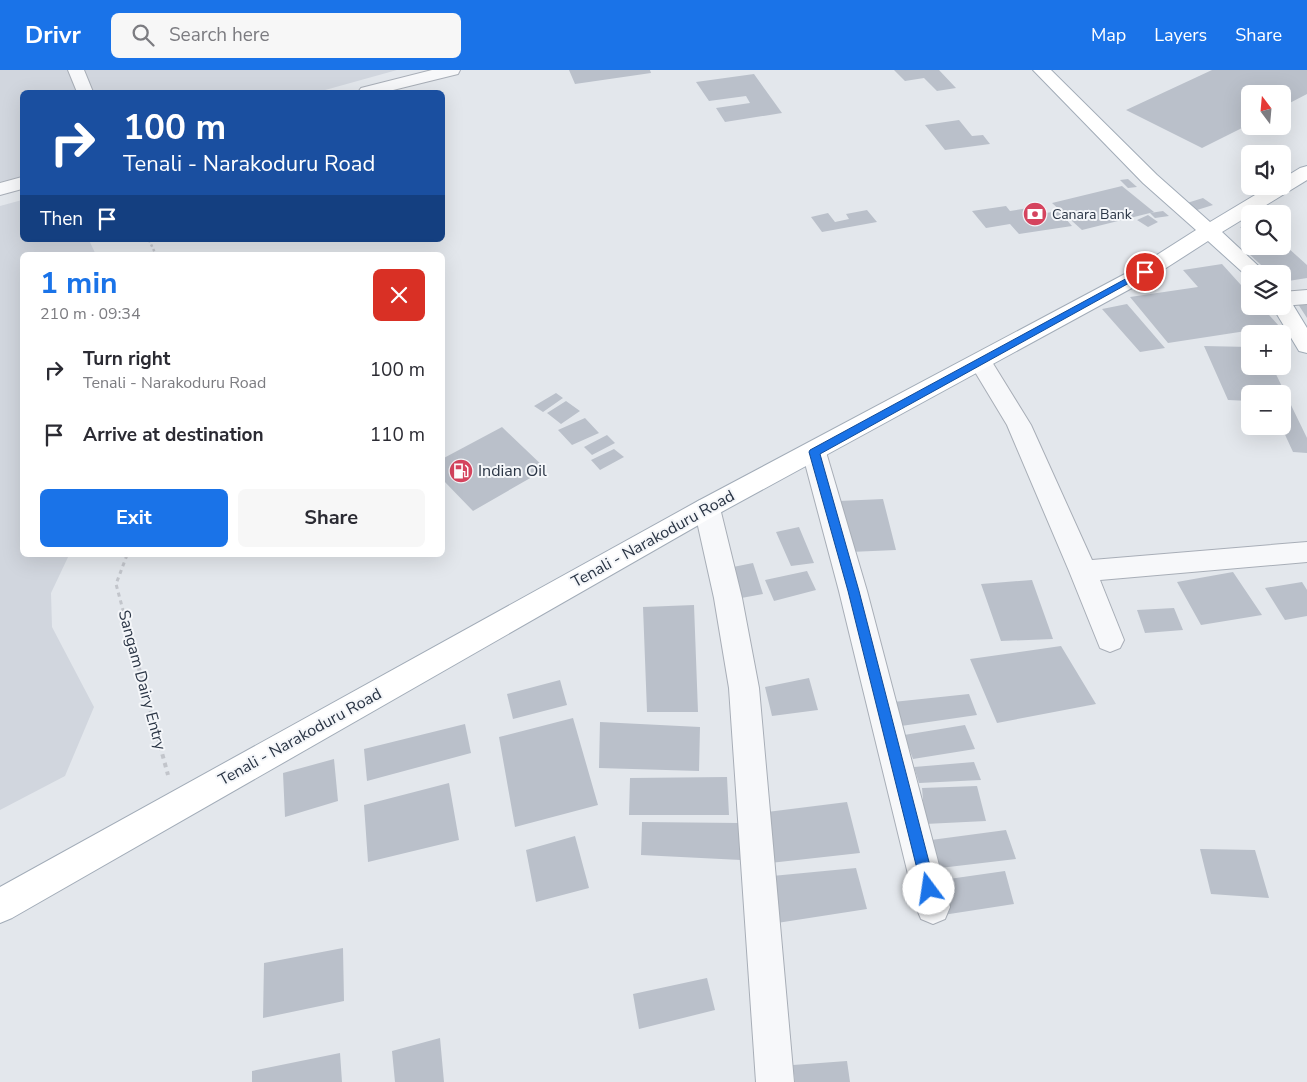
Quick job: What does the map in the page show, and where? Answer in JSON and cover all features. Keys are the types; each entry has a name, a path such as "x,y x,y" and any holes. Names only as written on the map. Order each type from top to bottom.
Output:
{"main road":[{"path":"1041,70 1150,179 1247,265"},
{"name":"Tenali - Narakoduru Road","path":"0,906 707,508 1145,272 1307,172"},
{"path":"1288,315 1307,346"}],"street":[{"path":"76,70 84,90"},
{"path":"375,90 452,70"},
{"path":"0,189 20,184"},
{"path":"1291,299 1307,298"},
{"path":"980,362 1019,425 1084,572 1110,640"},
{"path":"814,452 854,591 933,908"},
{"path":"707,508 737,637 744,688 775,1082"},
{"path":"1084,572 1307,552"}],"path":[{"name":"Sangam Dairy Entry","path":"126,557 116,584 177,807"}],"shaded area":[{"path":"0,70 397,70 325,90 20,90 20,179 0,184"},
{"path":"20,201 20,242 90,242 95,252 20,252 20,557 68,557 51,593 52,627 94,707 65,776 0,810 0,206"}],"building":[{"path":"569,70 650,70 651,73 575,84"},
{"path":"894,70 939,70 956,88 937,91 924,78 905,81"},
{"path":"1212,70 1307,70 1307,94 1291,102 1291,85 1241,85 1241,128 1202,148 1126,110"},
{"path":"754,74 782,113 725,122 716,108 750,103 746,96 709,101 696,82"},
{"path":"959,120 972,136 983,135 990,144 945,150 925,125"},
{"path":"1128,179 1137,187 1128,188 1120,180"},
{"path":"1122,186 1154,212 1082,230 1052,203"},
{"path":"1203,198 1213,205 1197,210 1187,203"},
{"path":"1006,206 1010,211 1034,207 1039,214 1059,211 1072,226 1019,234 1010,224 986,228 972,211"},
{"path":"867,210 877,222 822,232 811,217 828,213 835,222 849,219 846,214"},
{"path":"1163,211 1169,216 1155,218 1150,213"},
{"path":"1148,215 1158,222 1148,227 1137,220"},
{"path":"1291,251 1307,265 1307,278 1291,281 1291,265 1261,265 1250,255 1291,255"},
{"path":"1222,264 1241,285 1241,315 1269,315 1278,325 1241,325 1241,332 1168,343 1130,297 1198,287 1183,270"},
{"path":"1296,301 1307,301 1307,318"},
{"path":"1127,304 1165,348 1140,352 1102,309"},
{"path":"1204,346 1241,347 1241,375 1276,375 1281,385 1241,385 1241,401 1228,400"},
{"path":"556,393 563,398 543,412 534,406"},
{"path":"566,401 580,411 561,424 547,413"},
{"path":"1291,405 1307,438 1307,453 1293,452 1285,435 1291,435"},
{"path":"585,418 599,433 572,445 558,430"},
{"path":"502,427 546,469 473,511 445,482 445,457"},
{"path":"607,435 615,443 592,455 584,447"},
{"path":"614,449 624,457 600,470 591,460"},
{"path":"883,499 896,550 850,552 839,501"},
{"path":"799,527 814,563 791,566 776,532"},
{"path":"753,563 763,594 736,599 728,568"},
{"path":"807,571 816,590 774,601 765,580"},
{"path":"1233,572 1262,615 1201,625 1177,582"},
{"path":"1032,580 1053,639 1001,641 981,584"},
{"path":"1302,582 1307,590 1307,616 1285,620 1265,588"},
{"path":"694,605 698,712 647,712 643,607"},
{"path":"1174,608 1183,630 1145,633 1137,610"},
{"path":"1061,646 1096,704 997,723 970,659"},
{"path":"809,678 818,710 772,716 765,687"},
{"path":"560,680 567,705 513,719 507,694"},
{"path":"969,694 977,715 901,726 893,702"},
{"path":"573,718 598,805 515,827 499,737"},
{"path":"600,722 700,727 699,771 599,768"},
{"path":"465,724 471,753 367,781 364,749"},
{"path":"965,725 975,749 913,759 904,735"},
{"path":"334,759 338,801 285,817 283,773"},
{"path":"974,762 981,780 919,783 914,767"},
{"path":"727,777 729,815 629,815 630,778"},
{"path":"449,783 459,840 368,862 364,805"},
{"path":"977,786 986,821 925,824 922,788"},
{"path":"847,802 860,853 770,863 767,812"},
{"path":"642,822 740,823 741,860 641,855"},
{"path":"1006,830 1016,859 940,868 931,840"},
{"path":"575,836 589,888 536,902 526,850"},
{"path":"1200,849 1255,850 1269,898 1211,894"},
{"path":"856,868 867,909 777,923 772,876"},
{"path":"1005,871 1014,904 943,915 935,881"},
{"path":"343,948 344,1001 263,1018 264,963"},
{"path":"707,978 715,1010 639,1029 633,994"},
{"path":"440,1038 444,1082 395,1082 392,1051"},
{"path":"340,1053 342,1082 252,1082 252,1071"},
{"path":"847,1061 850,1082 795,1082 793,1065"}],"place":[{"name":"Canara Bank","path":"1035,214"},
{"name":"Indian Oil","path":"461,471"}],"route":[{"path":"929,889 854,591 814,452 1145,272"}]}
